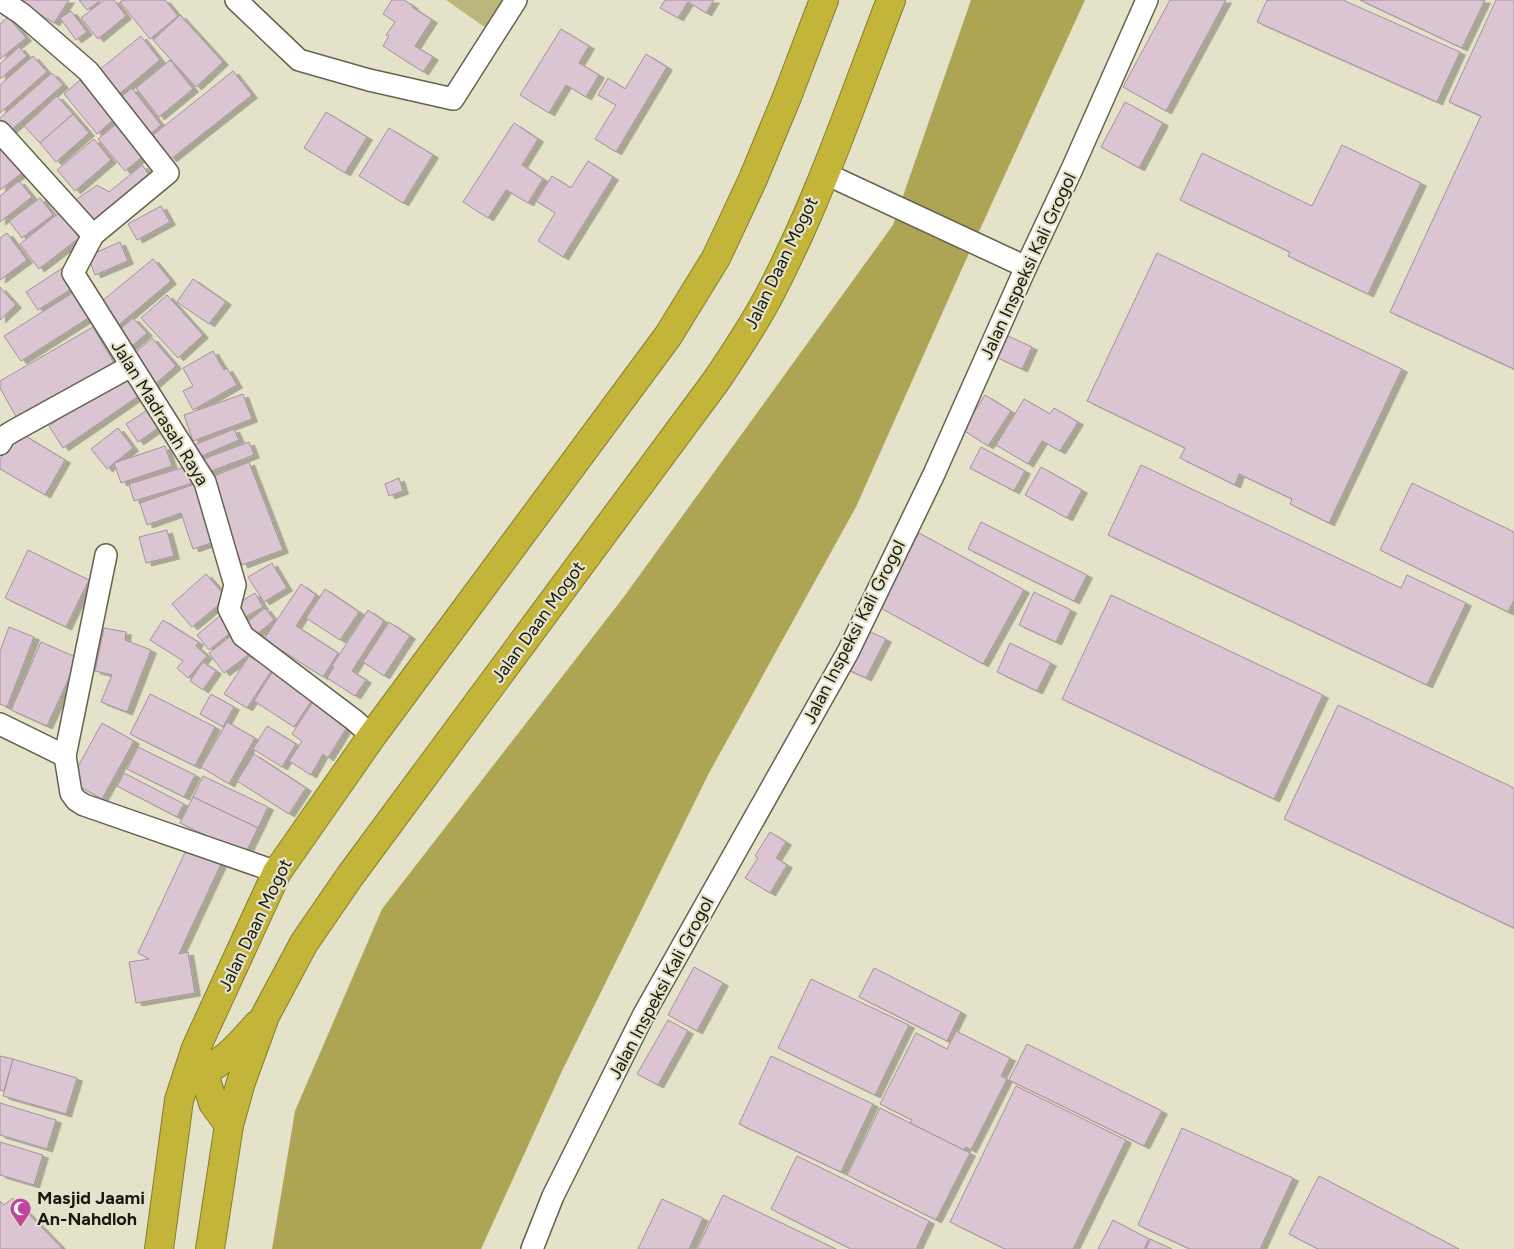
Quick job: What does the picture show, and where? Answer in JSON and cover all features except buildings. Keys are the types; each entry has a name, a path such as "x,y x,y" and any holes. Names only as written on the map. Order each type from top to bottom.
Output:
{"highway":[{"name":"Jalan Daan Mogot","path":"159,1249 180,1100 277,872 372,736 668,336 711,266 753,179 824,0"},
{"name":"Jalan Daan Mogot","path":"210,1249 229,1125 242,1082 266,1016 304,943 350,876 716,381 743,341 769,296 831,176 891,0"},
{"path":"229,1125 213,1103 196,1065 218,1064 266,1016"}],"street":[{"path":"0,132 93,235 168,173 88,71 22,14 1,0"},
{"path":"236,0 300,60 369,80 453,98 516,0"},
{"name":"Jalan Inspeksi Kali Grogol","path":"532,1249 553,1196 644,1016 756,813 848,652 934,474 1021,264 1072,169 1147,0"},
{"path":"831,176 1021,264"},
{"name":"Jalan Madrasah Raya","path":"93,235 73,273 205,482 235,585 229,609 243,636 354,720 372,736"},
{"path":"0,443 5,436 15,430 131,366"},
{"path":"106,555 65,756 71,793 76,800 84,805 277,872"},
{"path":"0,724 65,756"}],"shaded area":[{"path":"446,0 525,0 499,37"},
{"path":"971,0 1085,0 965,262 856,507 709,773 562,1071 481,1249 272,1249 295,1111 382,909 623,598 893,225"}],"place":[{"name":"Masjid Jaami An-Nahdloh","path":"21,1227"}]}
